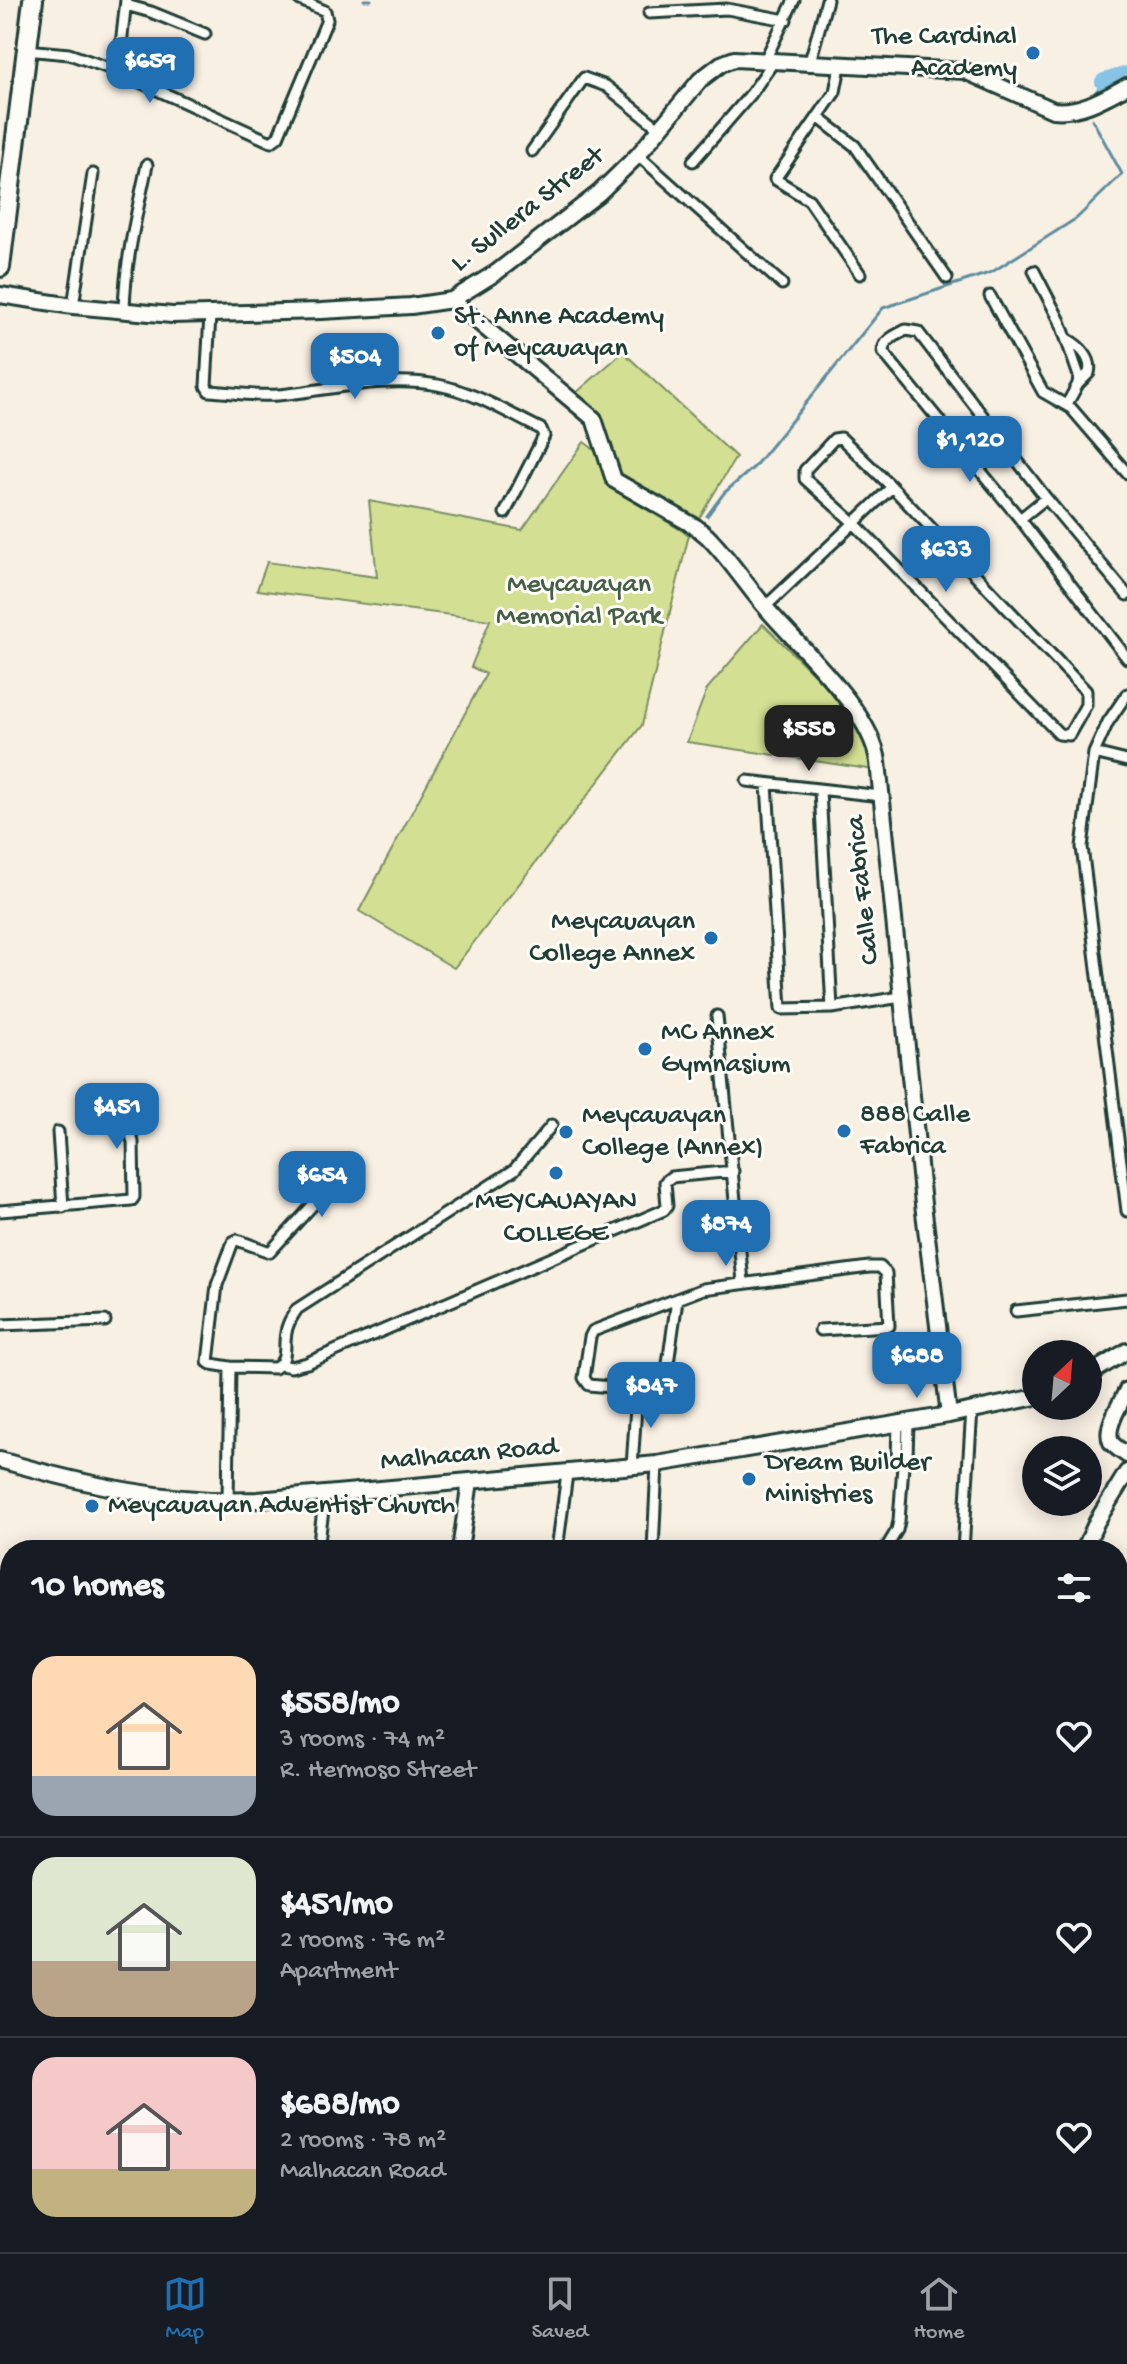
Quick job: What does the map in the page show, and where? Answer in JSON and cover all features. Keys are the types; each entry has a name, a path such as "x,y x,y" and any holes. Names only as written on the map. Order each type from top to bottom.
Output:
{"highway":[{"path":"0,267 33,0"}],"street":[{"path":"26,50 69,54 118,72 271,142 278,137 327,20 325,11 300,0"},
{"path":"693,161 751,94 770,61 794,0"},
{"path":"809,65 827,0"},
{"path":"118,72 126,2 205,34"},
{"path":"649,13 727,9 786,20"},
{"name":"L. Sullera Street","path":"0,295 73,306 172,315 411,306 452,300 497,272 587,203 638,155 700,80 721,64 734,59 965,71 1053,110 1065,111 1098,102 1127,86"},
{"path":"840,66 835,92 775,179 809,200 860,274"},
{"path":"532,151 581,79 588,77 606,86 660,129"},
{"path":"819,118 855,146 947,278"},
{"path":"638,155 782,284"},
{"path":"124,310 134,228 147,165"},
{"path":"73,306 93,174"},
{"path":"1034,271 1066,339 1079,376 1067,404"},
{"path":"990,296 1043,392 1067,404 1127,473"},
{"name":"Calle Fabrica","path":"452,300 594,419 614,480 703,531 862,718 877,753 923,1204 949,1415"},
{"path":"210,315 206,386 209,391 276,396 335,386 393,382 436,385 461,391 541,429 544,436 505,513"},
{"path":"1127,595 1046,498 918,332 906,330 887,341 883,352 1020,519 1127,658"},
{"path":"841,438 892,487 1086,691 1086,705 1069,735 1059,734 804,475 805,470 834,439 841,438"},
{"path":"765,607 892,487"},
{"path":"1020,519 1046,498"},
{"path":"1127,693 1108,722 1094,753 1082,847 1127,1211"},
{"path":"1094,753 1127,761"},
{"path":"747,781 881,796"},
{"path":"767,784 779,1004 784,1010 832,1008 901,997"},
{"path":"820,791 832,1008"},
{"path":"717,1016 743,1282"},
{"path":"0,1211 127,1202 134,1197 133,1142 122,1106"},
{"path":"351,1163 270,1252 237,1240 233,1242 217,1285 208,1362 230,1367 275,1368 281,1365 284,1361 285,1333 297,1309 514,1170 552,1125"},
{"path":"58,1132 63,1207"},
{"path":"281,1365 291,1367 307,1363 664,1210 667,1206 665,1182 671,1177 733,1171"},
{"path":"677,1300 665,1391 637,1391 586,1383 584,1378 590,1337 601,1326 703,1289 869,1267 880,1267 886,1273 889,1326 820,1330"},
{"path":"1016,1311 1127,1299"},
{"path":"0,1325 105,1321"},
{"path":"1102,1366 1127,1351"},
{"path":"228,1501 230,1367"},
{"path":"1127,1390 1111,1427 1110,1439 1127,1455"},
{"path":"632,1467 637,1391"},
{"name":"Malhacan Road","path":"0,1460 114,1489 228,1501 657,1464 949,1415 1022,1400"},
{"path":"964,1540 972,1409"},
{"path":"891,1540 897,1530 903,1465 907,1458 903,1422"},
{"path":"653,1540 657,1464"},
{"path":"1088,1540 1127,1472"},
{"path":"558,1540 567,1474"},
{"path":"461,1540 470,1481"},
{"path":"319,1540 325,1494"}],"green space":[{"path":"623,352 736,457 698,520 617,474 603,419 576,393"},
{"name":"Meycauayan Memorial Park","path":"584,442 601,459 605,484 689,535 642,725 454,968 359,911 486,674 471,667 490,620 257,590 267,562 377,577 369,501 522,530"},
{"path":"763,624 847,707 869,741 875,770 687,742 707,689"}],"waterway":[{"path":"364,0 371,0"},
{"path":"1104,82 1127,75"},
{"path":"1095,93 1104,82"},
{"path":"707,516 724,493 754,467 883,308 992,272 1077,218 1122,174 1092,119"}],"place":[{"name":"The Cardinal Academy","path":"1033,53"},
{"name":"St. Anne Academy of Meycauayan","path":"438,333"},
{"name":"Meycauayan College Annex","path":"711,938"},
{"name":"MC Annex Gymnasium","path":"645,1049"},
{"name":"888 Calle Fabrica","path":"844,1131"},
{"name":"Meycauayan College (Annex)","path":"566,1132"},
{"name":"MEYCAUAYAN COLLEGE","path":"556,1173"},
{"name":"Dream Builder Ministries","path":"749,1479"},
{"name":"Meycauayan Adventist Church","path":"92,1506"}]}
